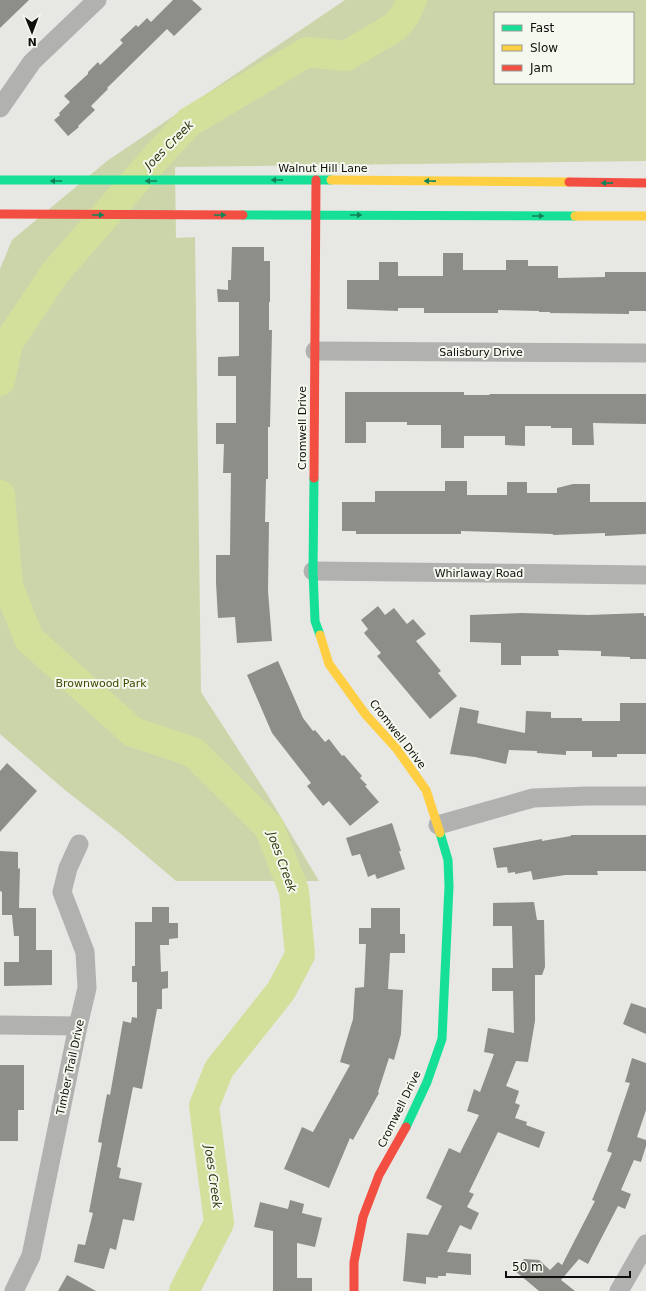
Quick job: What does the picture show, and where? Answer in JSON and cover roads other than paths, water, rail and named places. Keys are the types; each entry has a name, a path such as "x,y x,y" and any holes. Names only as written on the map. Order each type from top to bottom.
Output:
{"main road":[{"name":"Walnut Hill Lane","path":"0,180 316,180 646,183"},
{"name":"Cromwell Drive","path":"316,180 317,215 313,572 315,621 329,664 366,715 396,748 426,790 448,860 449,886 442,1039 428,1082 403,1133 379,1175 363,1217 354,1262 354,1291"},
{"path":"0,214 646,216"}],"street":[{"path":"0,108 32,62 97,0"},
{"name":"Salisbury Drive","path":"315,350 646,353"},
{"name":"Whirlaway Road","path":"313,572 646,575"},
{"path":"438,825 533,798 646,796"},
{"name":"Timber Trail Drive","path":"14,1291 31,1256 87,988 85,952 62,892 68,868 79,844"},
{"path":"0,1025 78,1026"},
{"path":"619,1291 646,1244"}],"waterway":[{"name":"Joes Creek","path":"0,381 8,343 55,273 158,155 189,122 307,52 346,56 395,27 405,15 412,0"},
{"name":"Joes Creek","path":"0,495 8,586 29,639 133,732 193,752 269,827 294,891 300,955 281,991 219,1069 204,1106 219,1223 184,1291"}],"park label":[{"name":"Brownwood Park","path":"101,683"}]}
